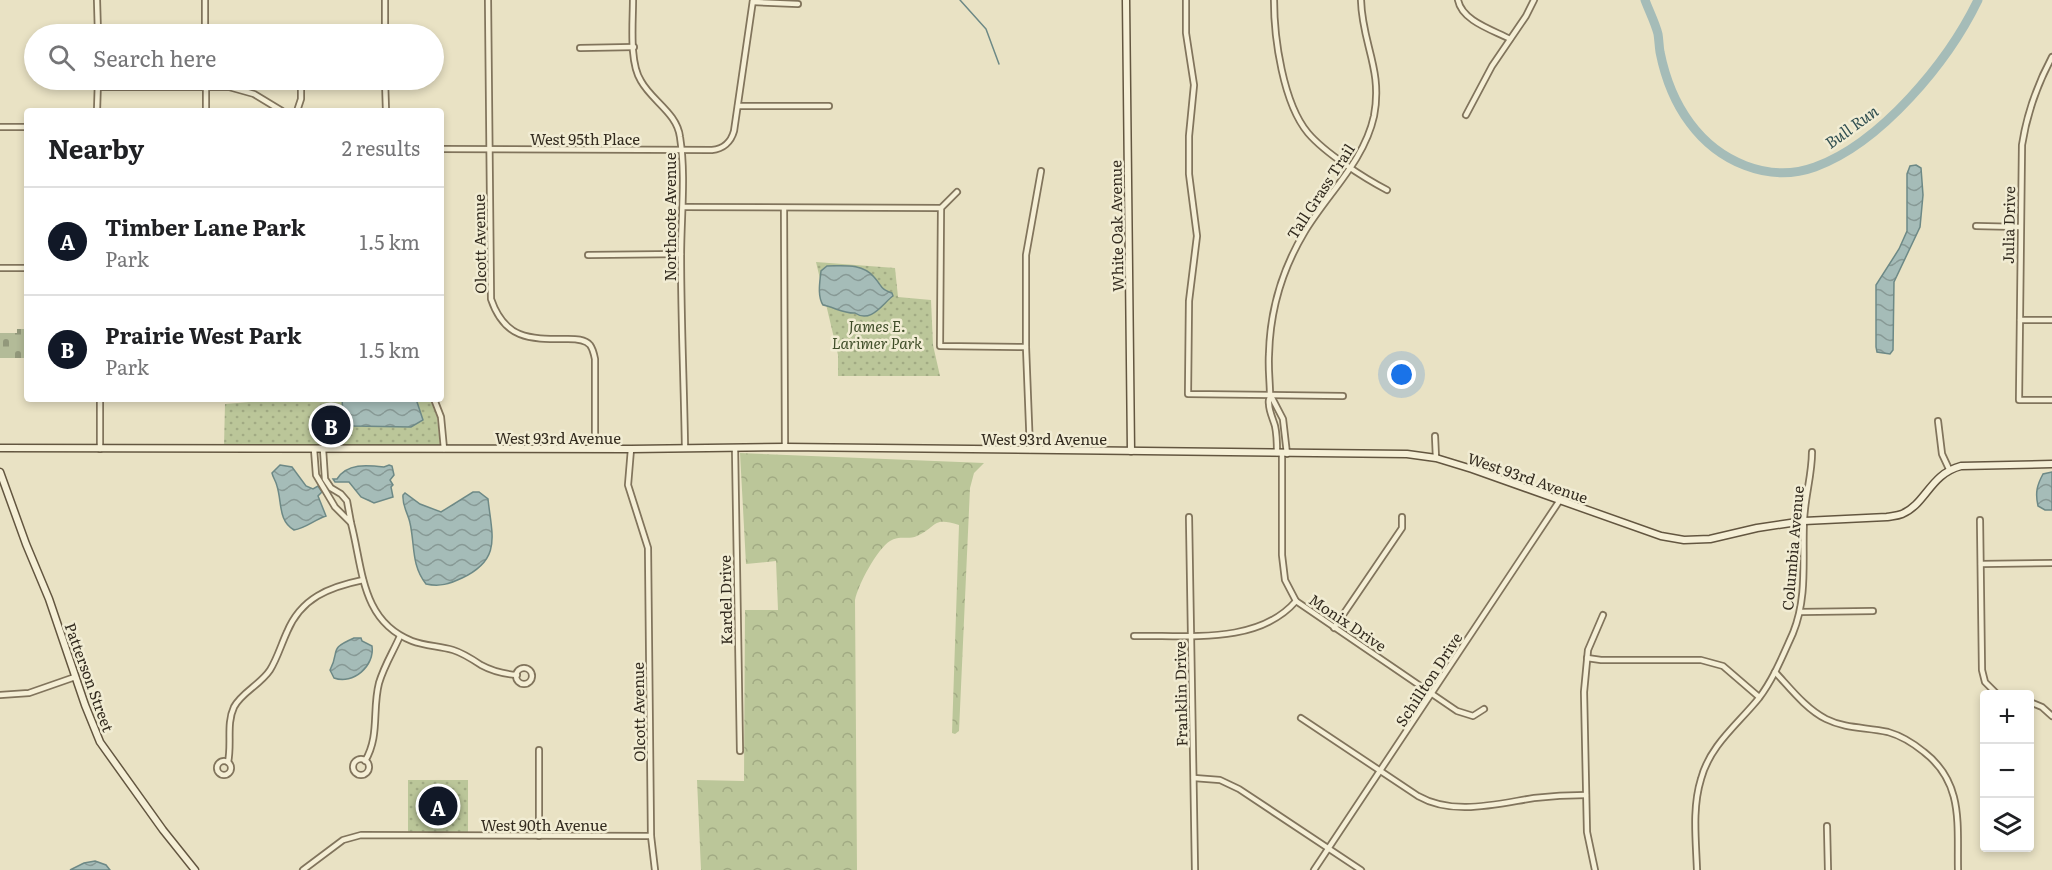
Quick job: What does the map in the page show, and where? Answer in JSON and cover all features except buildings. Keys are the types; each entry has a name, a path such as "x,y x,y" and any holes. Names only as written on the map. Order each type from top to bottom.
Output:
{"street":[{"path":"97,0 98,24"},
{"path":"205,0 205,24"},
{"path":"385,0 385,24"},
{"name":"Olcott Avenue","path":"488,0 490,287 495,310 508,328 528,338 575,339 584,341 590,346 595,359 595,449"},
{"name":"Northcote Avenue","path":"633,0 634,47 640,81 665,108 679,129 682,150 681,254 685,448"},
{"name":"White Oak Avenue","path":"1126,0 1131,451"},
{"path":"1186,0 1186,33 1194,84 1189,136 1189,174 1197,236 1189,301 1188,394 1343,396"},
{"path":"1274,0 1278,49 1286,83 1304,128 1312,138 1350,167 1387,190"},
{"name":"Tall Grass Trail","path":"1282,454 1269,405 1268,367 1275,305 1285,273 1304,233 1367,139 1376,101 1375,70 1360,0"},
{"path":"1458,0 1459,7 1466,15 1510,39"},
{"path":"1466,115 1492,66 1526,16 1534,0"},
{"path":"798,4 753,1 738,106 829,106"},
{"path":"580,48 634,47"},
{"name":"Julia Drive","path":"2052,57 2035,93 2023,137 2019,400 2052,400"},
{"path":"98,90 98,108"},
{"path":"206,90 206,108"},
{"path":"241,90 264,99 278,108"},
{"path":"298,108 301,90"},
{"path":"385,90 386,108"},
{"name":"West 95th Place","path":"444,149 716,150 726,144 733,135 738,106"},
{"path":"0,127 24,127"},
{"path":"1030,450 1026,347 1026,255 1041,171"},
{"path":"957,192 941,208 940,346 1026,347"},
{"path":"683,207 941,208"},
{"path":"784,208 785,447"},
{"path":"1976,226 2020,227"},
{"path":"588,255 681,254"},
{"path":"0,268 24,268"},
{"path":"2020,320 2052,320"},
{"name":"Tall Grass Trail","path":"1270,394 1283,419 1282,454"},
{"path":"100,402 100,448"},
{"path":"435,402 441,417 444,449"},
{"path":"1938,421 1942,454 1948,469 1961,466 2052,464"},
{"path":"1435,436 1436,458"},
{"name":"West 93rd Avenue","path":"0,448 631,449 785,447 1407,454 1436,458 1661,536 1684,540 1710,538 1804,521 1887,517 1901,514 1911,509 1948,469"},
{"name":"Kardel Drive","path":"735,448 740,751"},
{"path":"314,449 315,470 325,485 333,504 351,523"},
{"path":"323,449 325,485"},
{"name":"Olcott Avenue","path":"631,449 628,485 648,548 651,836 655,870"},
{"name":"Columbia Avenue","path":"1697,870 1696,809 1703,772 1720,741 1759,697 1775,672 1800,612 1803,592 1806,493 1812,470 1812,452"},
{"name":"Monix Drive","path":"1282,454 1282,555 1285,580 1296,601 1458,711 1473,716 1484,709"},
{"name":"Patterson Street","path":"0,472 49,599 100,742 163,830 195,870"},
{"path":"325,485 343,496 348,505 368,599 380,618 400,636 426,646 453,650 489,669 517,675"},
{"path":"333,504 339,502 343,496"},
{"name":"Schillton Drive","path":"1314,870 1560,500"},
{"name":"Franklin Drive","path":"1190,517 1195,870"},
{"path":"1335,628 1402,528 1402,517"},
{"path":"1980,520 1982,670 1985,682 1993,690"},
{"path":"1980,564 2052,564"},
{"path":"228,762 230,724 235,706 269,671 293,618 310,600 322,592 363,580"},
{"path":"1134,636 1247,632 1274,621 1286,613 1296,601"},
{"path":"1800,612 1873,611"},
{"path":"1595,870 1587,837 1584,692 1591,640 1603,615"},
{"path":"364,761 376,731 378,686 388,658 400,636"},
{"path":"1587,658 1701,660 1723,666 1759,697"},
{"path":"1775,672 1820,716 1845,727 1880,731 1899,736 1934,760 1947,777 1955,797 1958,870"},
{"path":"0,695 29,693 75,677"},
{"path":"2034,704 2052,716"},
{"path":"1301,718 1422,799 1449,806 1496,806 1536,798 1586,795"},
{"path":"538,750 538,836"},
{"path":"1194,778 1215,779 1235,786 1361,870"},
{"path":"1827,825 1828,870"},
{"name":"West 90th Avenue","path":"303,870 343,840 361,835 651,836"}],"green space":[{"name":"James E. Larimer Park","path":"816,262 895,268 898,297 931,300 933,345 940,376 838,376 838,355"},
{"path":"17,329 24,329 24,358 0,358 0,333 17,333"},
{"path":"431,402 437,417 440,444 434,447 224,446 225,404"},
{"path":"740,453 984,463 974,473 970,488 959,731 955,734 952,733 959,525 939,522 917,536 890,541 874,559 857,593 855,600 857,870 701,870 697,780 744,781 745,610 778,610 776,561 746,564"},
{"path":"408,780 468,780 468,833 408,832"}],"water":[{"path":"1916,165 1921,168 1923,195 1920,227 1894,282 1893,350 1890,354 1877,352 1876,285 1899,249 1907,231 1907,174 1910,166"},
{"path":"827,266 852,266 864,269 893,296 876,311 866,316 823,305 819,293 820,279 821,271"},
{"path":"342,402 417,402 423,420 411,427 354,426 345,418"},
{"path":"280,465 292,467 306,486 313,489 318,486 322,492 318,496 326,516 294,530 285,522 272,473"},
{"path":"392,466 394,475 390,480 393,485 391,487 393,497 374,503 361,497 349,482 335,482 333,479 337,479 346,470 352,468"},
{"path":"2052,472 2052,510 2045,510 2038,506 2037,489 2043,474"},
{"path":"473,492 479,492 488,499 492,535 489,554 484,563 475,571 462,578 444,584 426,584 418,570 403,495 405,493 420,504 441,512"},
{"path":"354,638 361,638 362,641 372,646 370,660 366,667 355,676 348,679 334,678 330,670 337,648"},
{"path":"95,861 106,865 110,870 70,870 84,863"}],"waterway":[{"name":"Bull Run","path":"960,0 986,29 999,64"},
{"name":"Bull Run","path":"1645,0 1657,30 1668,80 1675,98 1690,123 1701,136 1729,158 1745,166 1780,173 1797,172 1815,167 1840,155 1864,140 1888,120 1931,74 1965,24 1978,0"}],"place":[{"name":"Prairie West Park","path":"331,425"},
{"name":"Timber Lane Park","path":"438,806"}]}
